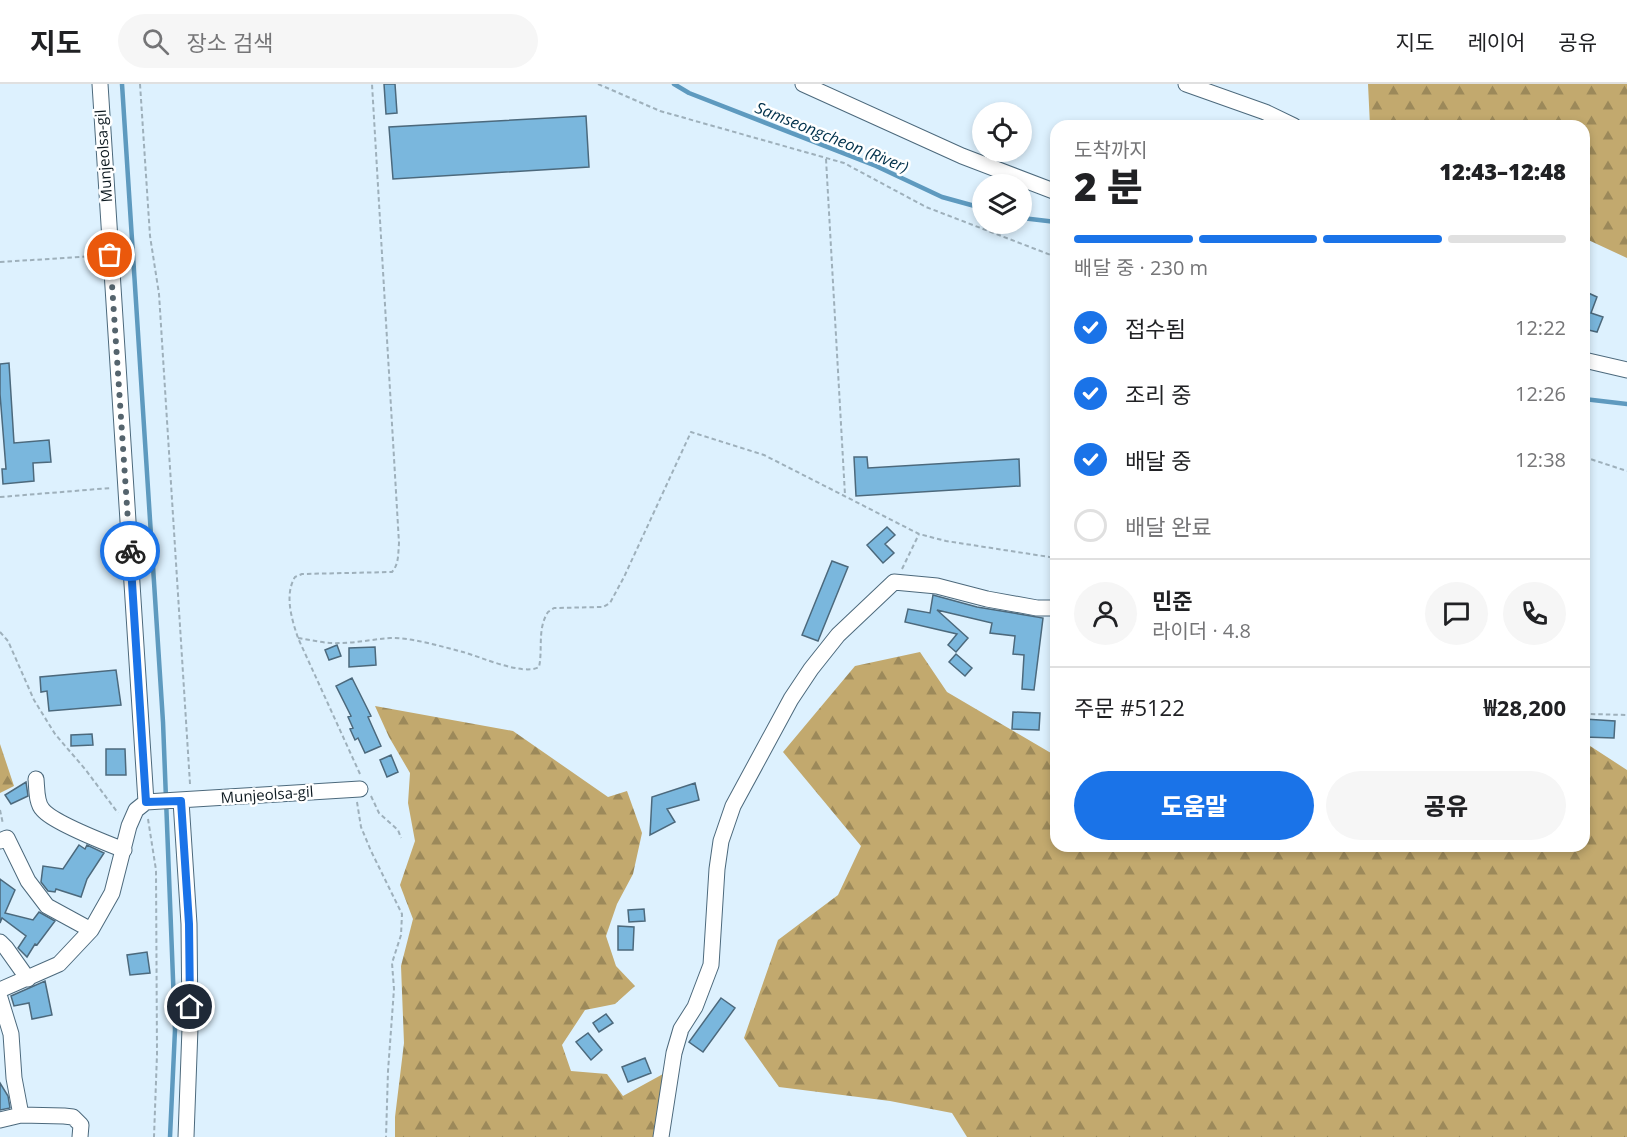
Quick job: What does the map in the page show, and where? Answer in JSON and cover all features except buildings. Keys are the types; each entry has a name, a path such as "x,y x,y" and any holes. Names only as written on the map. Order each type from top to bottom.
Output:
{"street":[{"name":"Munjeolsa-gil","path":"100,84 126,486 150,802 361,787"},
{"path":"803,84 962,156 1050,190"},
{"path":"1186,84 1282,120"},
{"path":"1590,361 1627,370"},
{"path":"661,1137 674,1053 681,1029 696,1006 711,965 721,841 734,806 791,699 811,669 838,635 894,582 927,584 987,599 1037,608 1050,608"},
{"path":"36,778 37,796 42,810 77,830 124,850"},
{"path":"182,801 189,924 190,1028 186,1137"},
{"path":"0,990 59,964 91,930 112,893 129,826 136,810 150,802"},
{"path":"0,841 7,838 28,881 47,906 91,930"},
{"path":"0,942 28,979"},
{"path":"0,998 11,1034 7,1077 21,1115"},
{"path":"0,1120 21,1115 73,1117 81,1125 80,1137"}],"path":[{"path":"140,84 150,236 159,294 182,801"},
{"path":"372,84 399,543 398,561 392,572 302,574 295,577 292,582 290,602 292,621 298,638 356,762 361,787 357,806 361,827 402,914 402,935 392,963 394,989 386,1137"},
{"path":"598,84 660,111 844,163 926,207 1050,254"},
{"path":"826,159 845,495"},
{"path":"0,262 110,255"},
{"path":"298,638 337,643 390,638 419,640 513,668 526,671 535,670 539,667 541,658 541,628 548,612 554,608 603,607 610,603 691,432 764,455 919,534 946,541 1050,557"},
{"path":"1590,458 1627,471"},
{"path":"0,497 126,486"},
{"path":"894,582 919,534"},
{"path":"0,632 8,641 34,700 55,734 129,826"},
{"path":"1590,714 1627,715"},
{"path":"361,787 374,798 379,813 398,830 401,838"},
{"path":"150,802 156,870 157,1054 154,1137"}],"green space":[{"path":"1368,84 1627,84 1627,258 1590,241 1590,120 1370,120"},
{"path":"920,652 947,692 1050,752 1050,852 1590,852 1590,746 1627,770 1627,1137 967,1137 952,1113 890,1101 779,1087 744,1038 778,940 838,895 861,846 783,752 855,666"},
{"path":"375,706 513,731 608,797 627,791 642,833 633,874 617,904 606,936 616,966 635,986 615,1004 585,1010 562,1045 571,1071 607,1074 623,1096 663,1074 653,1137 395,1137 395,1117 404,1043 401,966 413,919 400,885 415,841 408,803 410,773 389,737"},
{"path":"0,744 14,786 0,793"}],"waterway":[{"path":"122,84 163,722 175,1030 170,1137"},
{"name":"Samseongcheon (River)","path":"674,84 689,93 876,166 942,197 972,205"},
{"name":"Samseongcheon (River)","path":"1032,219 1050,221"},
{"name":"Samseongcheon (River)","path":"1590,400 1627,404"}],"way so far":[{"path":"110,255 130,551"}],"route":[{"path":"130,551 146,802 181,801 189,924 190,1007"}]}
